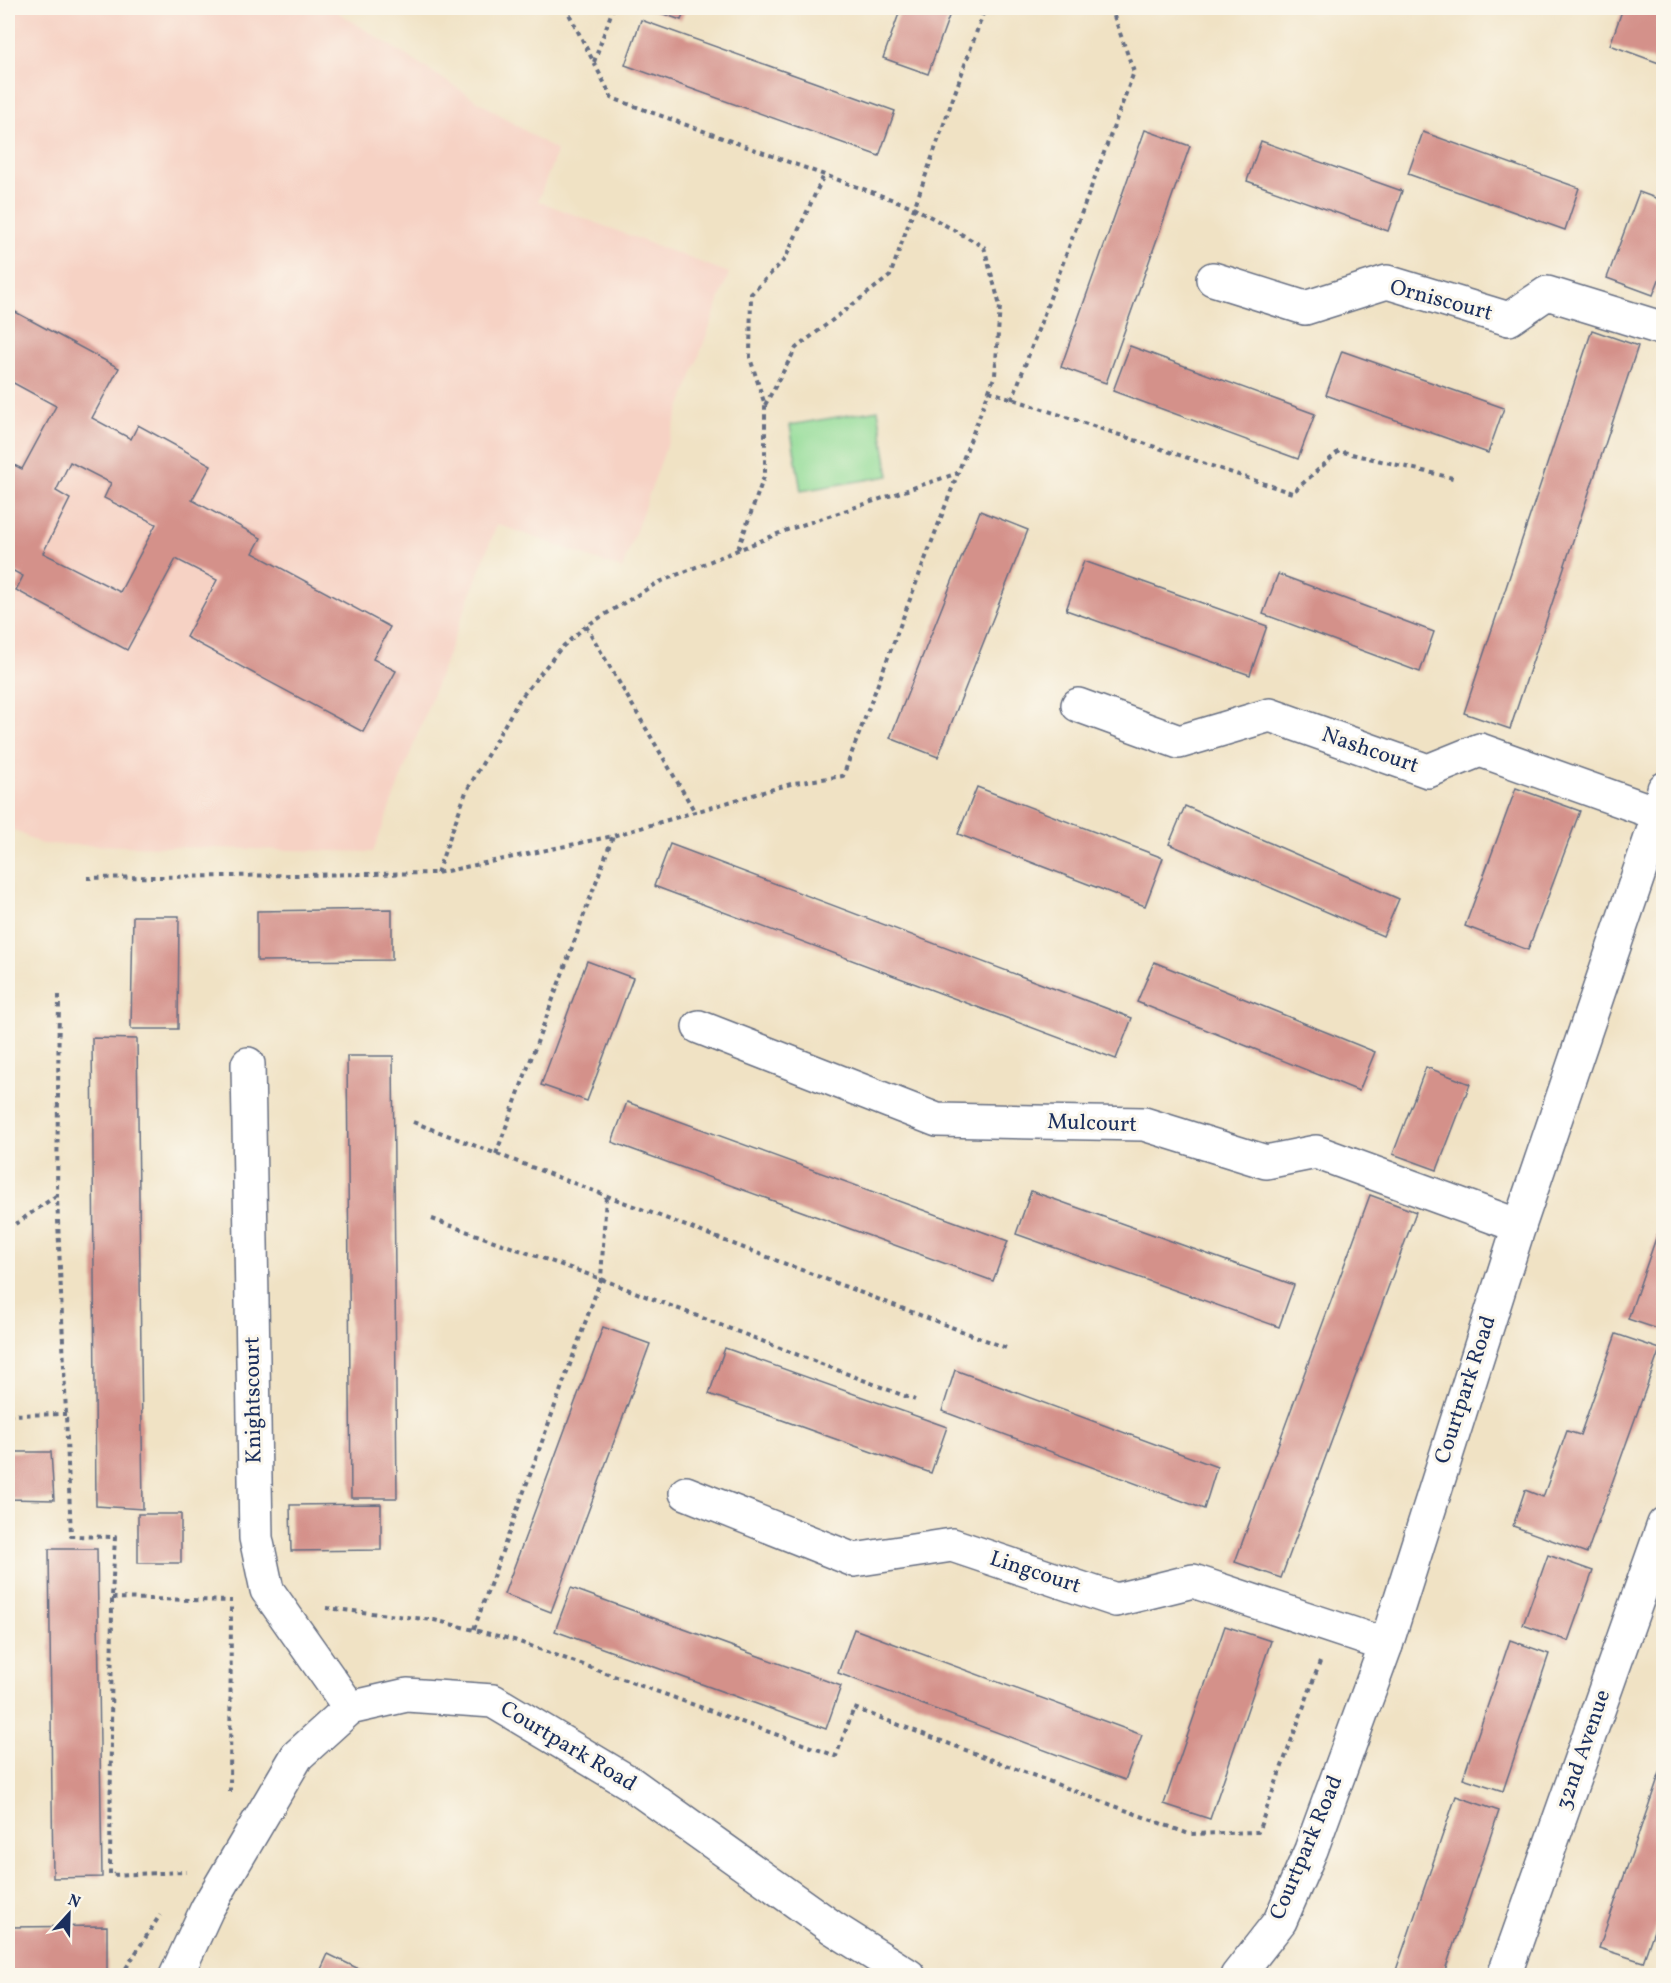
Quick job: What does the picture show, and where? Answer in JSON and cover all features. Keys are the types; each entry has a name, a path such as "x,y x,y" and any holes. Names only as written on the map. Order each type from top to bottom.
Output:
{"street":[{"name":"Orniscourt","path":"1213,279 1305,308 1387,282 1509,319 1547,293 1664,329"},
{"name":"Nashcourt","path":"1078,705 1179,742 1270,715 1428,771 1480,750 1661,801"},
{"name":"Courtpark Road","path":"1237,1976 1280,1921 1311,1850 1386,1646 1519,1226 1661,801"},
{"name":"Mulcourt","path":"699,1027 937,1120 1144,1124 1266,1162 1316,1152 1519,1226"},
{"name":"Knightscourt","path":"248,1064 256,1538 267,1590 350,1708"},
{"name":"Lingcourt","path":"686,1493 854,1560 952,1545 1116,1600 1193,1581 1386,1646"},
{"name":"32nd Avenue","path":"1504,1976 1664,1524"},
{"name":"Courtpark Road","path":"176,1976 207,1909 297,1756 350,1708 407,1695 493,1701 630,1783 833,1928 909,1976"}],"path":[{"path":"87,878 437,873 614,836 794,783 843,777 995,375 1000,306 984,247 913,207 612,98 566,8"},
{"path":"594,62 613,8"},
{"path":"765,405 796,348 890,276 985,8"},
{"path":"1012,400 1134,72 1110,8"},
{"path":"738,550 765,474 765,405 750,358 751,294 785,259 824,175"},
{"path":"989,392 1292,493 1339,451 1457,479"},
{"path":"437,873 466,792 519,700 561,648 586,626 657,583 787,530 959,472"},
{"path":"586,626 695,812"},
{"path":"496,1154 614,836"},
{"path":"59,995 57,1196 71,1536 115,1537 112,1598 110,1875 186,1872"},
{"path":"413,1122 1009,1349"},
{"path":"8,1229 57,1196"},
{"path":"474,1629 601,1279 606,1196"},
{"path":"432,1219 601,1279 915,1400"},
{"path":"8,1414 66,1414"},
{"path":"112,1598 274,1601 434,1620 514,1640 836,1756 854,1708 1189,1834 1258,1832 1332,1628"},
{"path":"226,1800 231,1790 231,1601"},
{"path":"182,1879 186,1872"},
{"path":"186,1872 188,1913 198,1929"},
{"path":"121,1976 162,1912"}],"shaded area":[{"path":"8,8 331,8 557,151 538,201 729,273 622,569 497,524 373,852 41,844 8,827"}],"green space":[{"path":"878,410 889,476 801,491 790,425"}],"building":[{"path":"646,8 686,8 681,20"},
{"path":"901,8 952,8 928,74 883,58"},
{"path":"1623,8 1664,8 1664,51 1659,63 1610,45"},
{"path":"641,20 895,111 879,156 625,65"},
{"path":"1145,130 1190,146 1106,383 1061,367"},
{"path":"1423,132 1579,188 1565,230 1408,174"},
{"path":"1261,141 1402,191 1388,231 1247,181"},
{"path":"1639,192 1664,201 1664,267 1653,295 1607,278"},
{"path":"8,308 119,368 92,418 131,439 138,425 211,465 192,500 261,538 253,553 390,627 373,659 396,671 363,732 186,637 217,580 176,559 127,650 16,590 23,576 8,568 8,462 22,469 56,406 8,380","holes":["70,462 111,483 104,498 156,524 120,592 43,553 70,499 56,491"]},
{"path":"1592,330 1638,346 1510,729 1464,713"},
{"path":"1130,346 1315,414 1298,459 1113,391"},
{"path":"1342,351 1504,408 1488,453 1326,395"},
{"path":"980,511 1028,530 938,757 890,738"},
{"path":"1084,561 1267,626 1250,675 1066,610"},
{"path":"1278,574 1434,632 1420,672 1263,614"},
{"path":"977,787 1163,858 1145,906 958,834"},
{"path":"1516,788 1580,811 1528,950 1465,926"},
{"path":"1185,806 1399,899 1383,936 1169,844"},
{"path":"670,844 1132,1018 1116,1059 654,886"},
{"path":"392,909 392,960 257,961 257,911"},
{"path":"133,916 179,916 178,1029 131,1029"},
{"path":"587,961 633,978 587,1101 541,1085"},
{"path":"1154,962 1375,1052 1359,1091 1137,1002"},
{"path":"92,1038 137,1039 143,1509 96,1506"},
{"path":"347,1056 393,1056 397,1498 351,1498"},
{"path":"1426,1067 1470,1084 1437,1170 1393,1154"},
{"path":"627,1102 1008,1241 993,1281 612,1142"},
{"path":"1031,1191 1294,1285 1279,1327 1016,1234"},
{"path":"1370,1195 1416,1212 1281,1578 1235,1562"},
{"path":"1664,1215 1664,1331 1628,1319"},
{"path":"603,1327 650,1344 551,1612 504,1594"},
{"path":"1616,1334 1660,1349 1587,1553 1513,1526 1525,1490 1543,1497 1567,1431 1580,1435"},
{"path":"725,1348 947,1427 931,1473 709,1394"},
{"path":"955,1370 1217,1467 1204,1509 942,1411"},
{"path":"8,1452 51,1452 54,1500 8,1499"},
{"path":"381,1504 381,1550 291,1551 290,1505"},
{"path":"138,1514 181,1514 181,1563 138,1563"},
{"path":"49,1549 97,1549 102,1877 53,1878"},
{"path":"1548,1555 1593,1571 1568,1641 1523,1625"},
{"path":"571,1588 841,1686 826,1729 555,1631"},
{"path":"1225,1626 1271,1641 1210,1819 1164,1804"},
{"path":"854,1629 1142,1735 1125,1780 838,1673"},
{"path":"1510,1640 1549,1654 1503,1791 1463,1778"},
{"path":"1664,1761 1664,1902 1643,1962 1599,1948"},
{"path":"1456,1796 1499,1811 1443,1976 1394,1976"},
{"path":"107,1926 107,1972 8,1973 8,1927"},
{"path":"328,1954 361,1970 374,1976 318,1976"}]}
